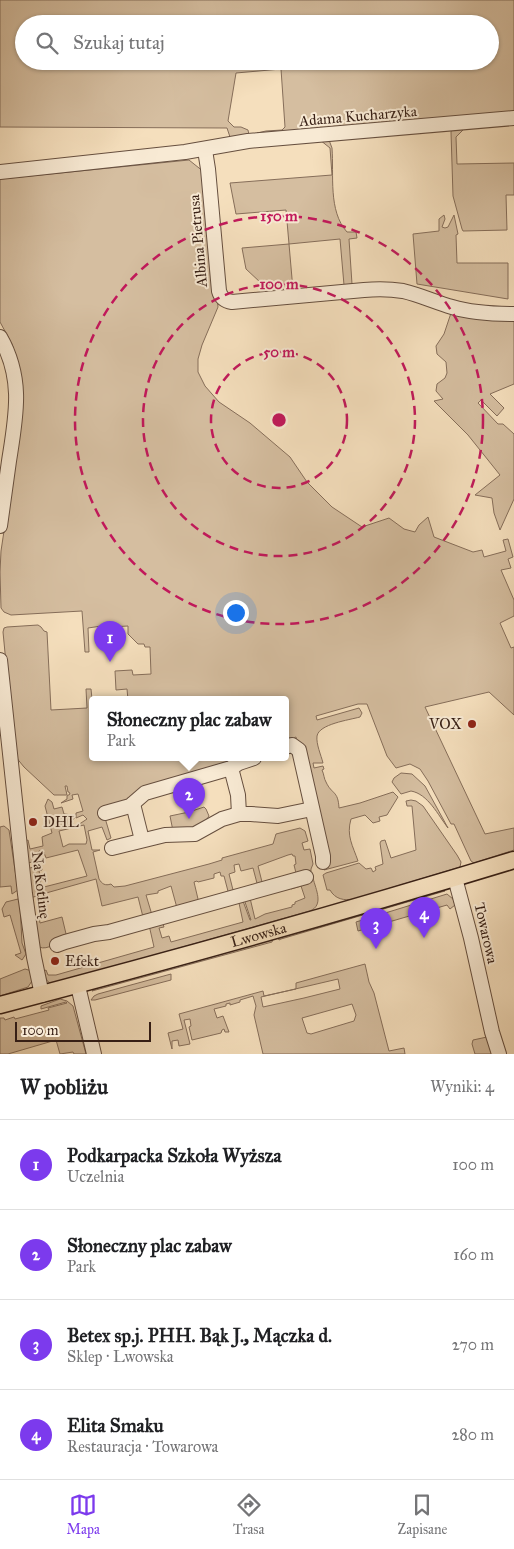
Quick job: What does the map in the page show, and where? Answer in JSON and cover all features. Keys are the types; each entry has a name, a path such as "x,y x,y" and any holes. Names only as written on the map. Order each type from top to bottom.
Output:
{"main road":[{"name":"Lwowska","path":"0,1005 78,986 266,933 514,860"}],"street":[{"name":"Adama Kucharzyka","path":"204,150 248,141 514,118"},
{"path":"0,172 204,150"},
{"name":"Albina Pietrusa","path":"204,150 208,169 219,291 220,296 227,301 384,290 403,291 451,307 470,311 514,314"},
{"path":"0,337 9,353 14,372 17,405 0,526"},
{"name":"Na Kotlinę","path":"0,660 2,699 26,902 42,995"},
{"path":"289,747 294,746 299,750 323,862"},
{"path":"105,813 132,804 145,794 231,768 244,761"},
{"path":"231,768 238,796 239,814"},
{"path":"132,804 142,840"},
{"path":"112,848 165,835 195,834 222,820 239,814 282,816 312,809"},
{"path":"57,945 306,876"},
{"name":"Towarowa","path":"455,878 499,1054"},
{"path":"78,986 94,1054"}],"shaded area":[{"path":"0,0 514,0 514,116 257,133 282,130 285,127 281,70 499,70 499,15 15,15 15,70 270,70 236,73 228,121 234,127 248,130 249,135 231,140 227,128 0,127"},
{"path":"465,128 456,137 457,164 514,163 514,195 506,195 507,230 463,231 462,229 453,196 451,132 452,129"},
{"path":"320,140 329,140 332,148 333,192 337,214 347,232 356,232 357,238 349,239 352,284 344,285 340,239 289,244 286,210 236,214 230,183 332,175 330,148"},
{"path":"189,160 204,172 218,307 198,359 198,372 205,386 219,402 250,423 290,457 307,482 332,507 362,527 389,518 404,529 415,532 419,525 428,517 434,537 473,552 482,550 484,557 506,551 503,540 508,539 513,557 508,559 511,568 501,570 514,600 514,616 500,623 511,648 514,647 514,715 489,692 425,707 485,834 514,828 514,850 474,863 471,861 454,824 451,824 420,769 410,764 396,768 387,756 367,704 358,704 316,716 317,720 359,708 362,713 360,717 335,723 323,728 319,732 317,742 323,763 313,763 314,768 323,766 324,769 322,770 325,779 336,795 339,808 393,792 398,797 387,815 379,817 380,821 373,823 365,815 351,819 349,831 358,861 324,870 327,864 296,737 289,741 289,696 128,696 127,689 116,690 115,671 132,670 133,675 151,674 150,647 138,644 128,634 128,626 110,627 108,625 88,628 89,652 85,652 82,611 11,615 4,612 1,608 1,551 18,438 22,385 18,362 12,344 0,322 0,179"},
{"path":"444,215 445,219 442,227 445,228 448,227 454,215 458,234 456,235 457,263 508,263 508,299 417,284 413,234 439,231 439,219"},
{"path":"289,244 293,290 278,291 261,283 246,269 242,248"},
{"path":"452,310 514,321 514,384 490,394 504,408 497,416 481,400 478,403 498,424 503,424 514,434 514,499 500,530 494,513 492,498 475,495 500,475 468,435 434,401 443,399 436,391 437,384 445,378 447,373 446,362 437,354 436,346 444,334"},
{"path":"38,625 47,632 51,710 87,708 86,689 91,689 92,696 89,696 89,761 230,761 229,763 105,818 111,838 107,840 102,827 88,831 92,850 100,850 93,852 99,879 103,883 111,884 114,887 125,886 209,864 222,860 222,858 273,844 276,834 300,828 305,831 308,841 302,843 304,850 310,849 313,864 311,871 297,877 294,865 296,864 295,856 292,854 288,855 258,866 263,886 258,887 253,868 241,871 239,864 234,865 235,872 229,874 234,894 229,895 224,876 221,876 220,872 214,874 214,878 194,882 198,902 177,908 171,886 158,891 158,893 146,895 152,915 143,917 138,897 102,906 96,879 39,895 42,883 44,887 87,876 78,850 46,858 43,850 39,851 40,860 28,863 23,842 28,840 30,849 43,846 42,837 52,833 45,806 48,799 52,802 54,809 62,807 64,814 73,815 74,819 71,821 75,827 87,819 83,815 76,818 76,813 83,811 78,794 72,795 73,799 61,803 70,794 67,786 65,786 67,795 54,795 15,756 4,628","holes":["84,825 86,844 69,844 63,847 59,831"]},
{"path":"401,773 412,774 425,786 448,828 423,796 411,791 401,794 392,782"},
{"path":"411,800 423,806 457,855 461,862 460,867 354,899 340,899 330,890 327,890 323,875 326,873 359,863 366,869 371,868 373,872 376,870 375,867 383,864 381,841 385,840 391,858 416,850 412,806 407,806 406,801"},
{"path":"204,807 209,816 200,829 173,831 170,816"},
{"path":"4,826 9,830 18,890 12,894 11,886 0,887 0,827"},
{"path":"41,865 42,870 39,871 41,880 37,896 30,898 27,870"},
{"path":"313,878 318,901 317,905 310,911 52,984 45,977 44,971 46,970 48,975 56,975 154,947 149,925 163,924 164,927 159,928 162,938 169,936 171,942 243,922 239,903 243,901 251,920 244,899 250,898 255,919 265,914 292,907 295,902 305,898 301,886 291,889 290,886"},
{"path":"440,890 445,891 279,940 278,938"},
{"path":"447,894 453,899 455,905 450,909 447,905 358,931 356,922"},
{"path":"18,899 22,943 26,954 22,960 15,955 21,953 10,915 4,917 2,909 6,902"},
{"path":"39,917 40,923 62,917 67,938 46,948 39,947 34,918"},
{"path":"273,939 272,942 92,991 100,987"},
{"path":"365,964 389,1051 404,1048 405,1054 263,1054 254,1015 256,1006 253,996 240,1000 240,1002 230,1005 230,1003 226,1004 226,1006 214,1009 217,1018 223,1016 229,1032 225,1032 224,1029 221,1033 192,1040 189,1027 191,1026 190,1019 184,1020 190,1044 179,1046 178,1040 172,1041 172,1049 168,1033 183,1029 179,1014 263,991 264,996 284,992 261,997 263,1007 340,989 338,979 296,989 296,983","holes":["352,1004 356,1015 354,1021 311,1034 307,1033 302,1018"]},
{"path":"25,969 32,971 32,981 28,987 0,996 0,979"},
{"path":"171,974 171,980 91,1000 98,994"},
{"path":"60,999 67,1001 73,1006 86,1054 74,1054 73,1052 60,1054 56,1040 8,1054 0,1054 0,1018 5,1020 14,1017 15,1019 67,1003 41,1009 41,1006"},
{"path":"487,1037 493,1054 475,1054 472,1044 473,1040"}],"place":[{"name":"Podkarpacka Szkoła Wyższa","path":"110,662"},
{"name":"VOX","path":"472,724"},
{"name":"Słoneczny plac zabaw","path":"189,819"},
{"name":"DHL","path":"33,822"},
{"name":"Elita Smaku","path":"424,938"},
{"name":"Betex sp.j. PHH. Bąk J., Mączka d.","path":"376,949"},
{"name":"Efekt","path":"55,961"}]}
